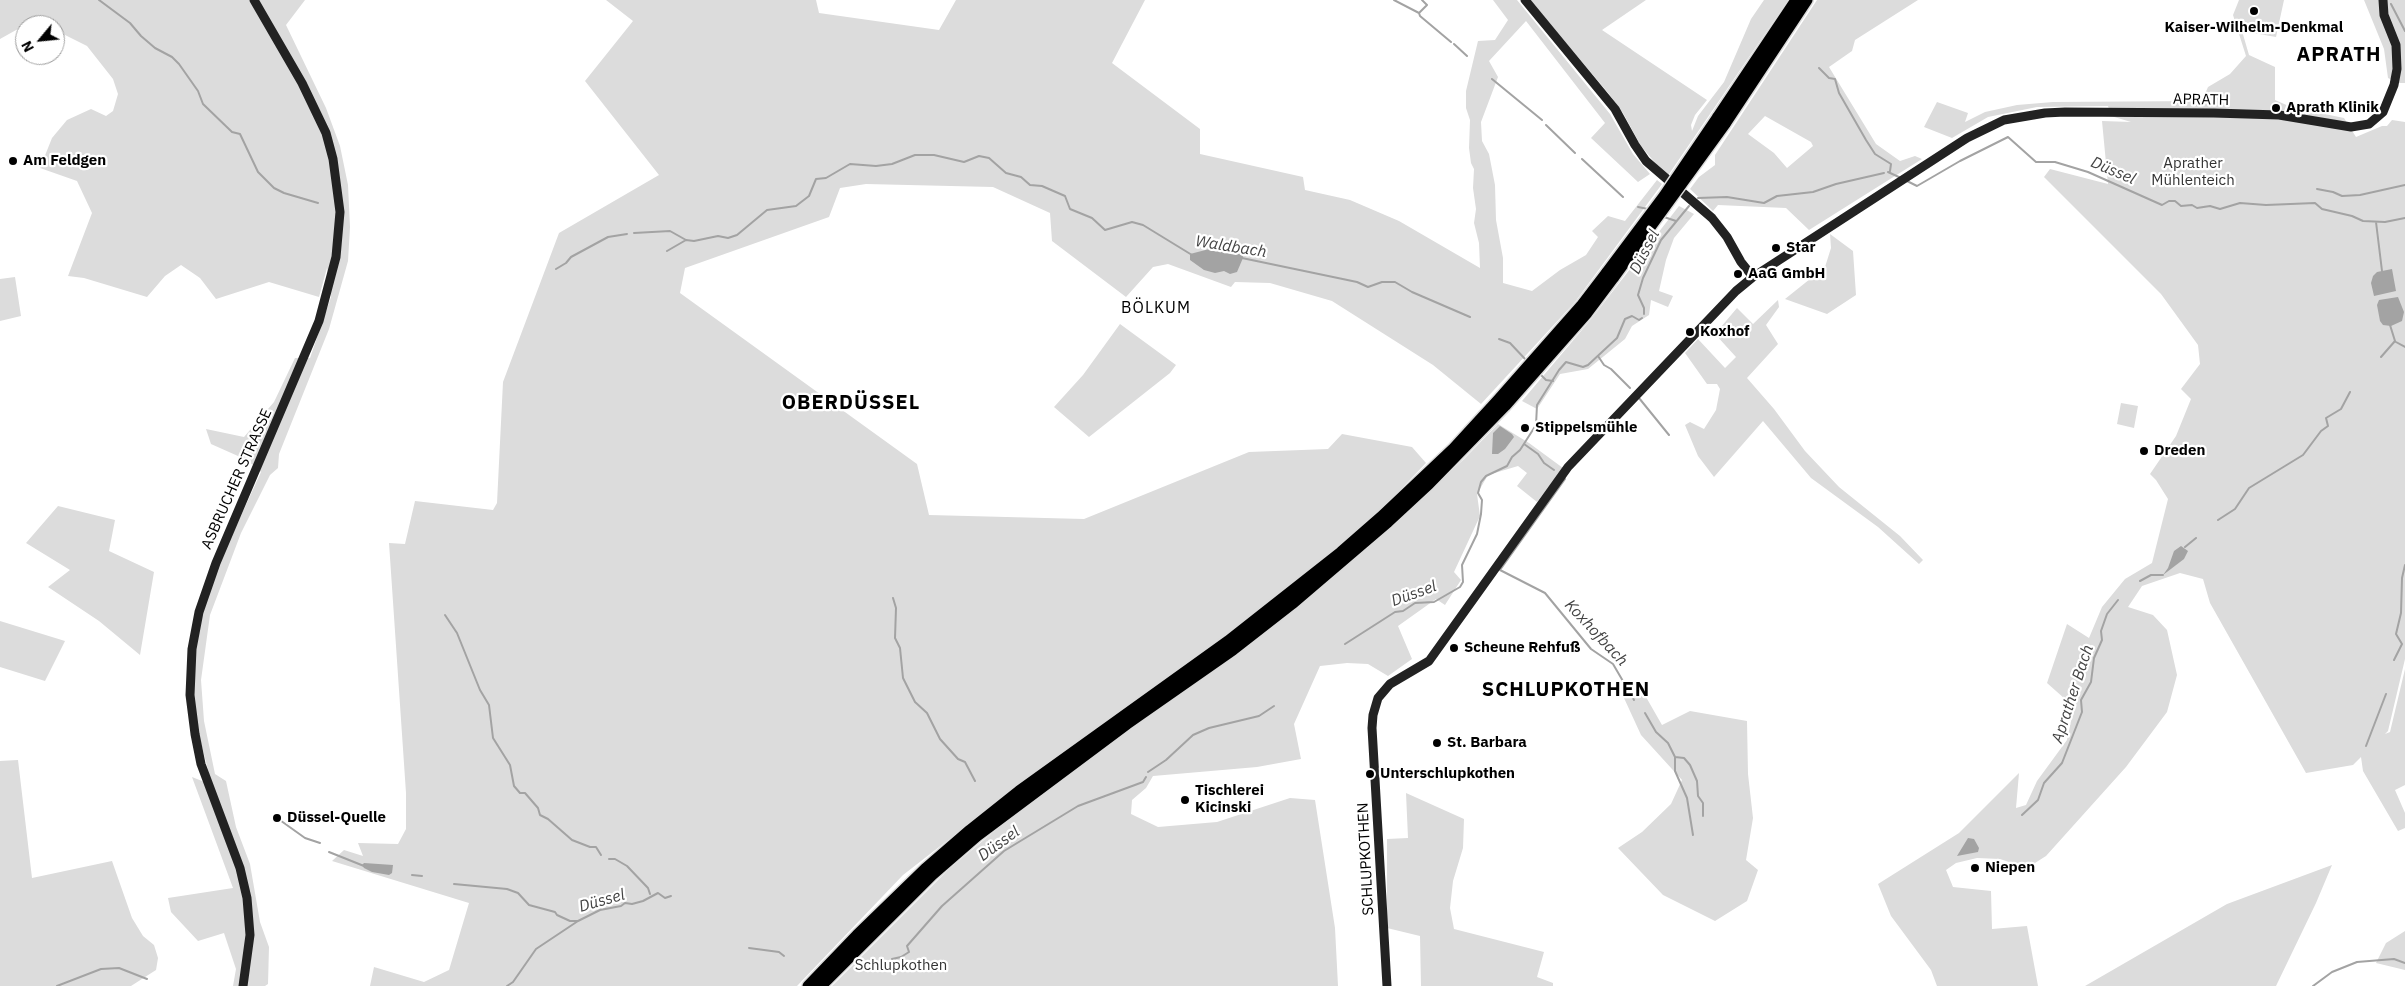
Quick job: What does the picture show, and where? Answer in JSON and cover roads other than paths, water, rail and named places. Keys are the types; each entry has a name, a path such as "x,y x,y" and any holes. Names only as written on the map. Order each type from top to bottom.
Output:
{"highway":[{"path":"1721,121 1796,0"},
{"path":"821,986 918,888 970,842 1022,801 1234,650 1292,604 1388,522 1561,336 1611,275 1664,196 1721,121 1807,0"},
{"path":"808,986 856,935 925,869 970,830 1018,791 1228,641 1287,595 1381,517 1468,438"}],"main road":[{"name":"ASBRUCHER STRASSE","path":"243,986 250,935 247,898 237,860 204,772 194,734 190,695 192,649 199,612 216,563 319,321 336,257 340,212 333,159 326,133 302,83 254,0"},
{"path":"1524,0 1615,109 1646,161 1712,218 1728,237 1741,262 1753,277"},
{"name":"APRATH","path":"1753,277 1901,181 1994,124 2017,117 2045,113 2273,114 2351,128 2369,124 2383,112 2394,85 2397,69 2396,45 2384,15 2383,0"},
{"name":"SCHLUPKOTHEN","path":"1387,986 1372,728 1376,701 1390,684 1429,661 1568,467 1736,291 1753,277"}],"water":[{"path":"1221,246 1242,247 1243,258 1237,272 1230,274 1224,271 1215,273 1204,270 1190,260 1190,254"},
{"path":"2392,269 2396,291 2374,296 2371,283 2373,276 2377,272"},
{"path":"2398,297 2404,312 2402,321 2391,326 2383,325 2380,321 2377,305 2379,300"},
{"path":"1500,426 1514,437 1505,449 1498,454 1492,454 1493,433"},
{"path":"2181,546 2188,551 2184,559 2163,575 2168,568 2174,551"},
{"path":"1968,838 1974,839 1979,848 1978,852 1957,856"},
{"path":"364,863 393,865 392,873 389,875 372,872 364,868 362,865"}],"waterway":[{"path":"99,0 130,23 155,48 172,57 179,64 198,91 203,104 232,132 240,134 258,172 274,188 284,193 318,203"},
{"path":"1394,0 1419,13 1420,16 1451,42"},
{"path":"1419,13 1427,5 1422,0"},
{"path":"2391,4 2405,31"},
{"path":"1454,44 1467,56"},
{"path":"1819,68 1829,78 1835,79 1839,93 1866,140 1875,154 1891,164 1890,171"},
{"path":"1492,79 1542,120"},
{"path":"1546,125 1575,153"},
{"name":"Düssel","path":"1907,181 1917,186 1960,161 2008,137 2036,162 2055,162 2088,172 2162,205 2169,201 2175,201 2181,206 2192,205 2197,208 2210,206 2220,209 2240,203 2266,205 2315,203 2322,209 2352,216 2363,221 2385,222 2405,218"},
{"name":"Waldbach","path":"634,233 670,231 686,240 694,241 718,236 728,238 737,235 767,210 796,206 809,196 816,179 826,178 850,164 876,166 892,164 915,155 934,155 964,162 979,156 989,158 1006,173 1021,177 1030,185 1042,186 1065,196 1070,209 1092,218 1105,230 1132,222 1143,225 1192,255"},
{"path":"1582,159 1623,197"},
{"name":"Düssel","path":"1888,172 1901,178"},
{"name":"Düssel","path":"1698,198 1727,197 1764,203 1777,196 1813,192 1836,184 1884,173"},
{"path":"2317,189 2342,196 2360,195 2405,185"},
{"name":"Düssel","path":"1644,314 1644,308 1638,295 1643,278 1661,240 1689,206"},
{"path":"1638,207 1648,209"},
{"path":"1664,217 1676,221"},
{"name":"Aprather Bach","path":"2376,222 2382,271"},
{"name":"Waldbach","path":"556,269 566,263 571,257 608,237 627,234"},
{"name":"Waldbach","path":"667,251 686,240"},
{"name":"Waldbach","path":"1242,258 1357,282 1368,287 1382,282 1395,282 1412,292 1470,317"},
{"name":"Düssel","path":"1345,644 1395,612 1403,611 1415,603 1434,602 1460,587 1463,582 1462,565 1477,534 1481,514 1482,500 1478,493 1481,482 1486,476 1507,466 1512,457 1520,450 1536,425 1537,405 1566,362 1583,367 1588,365 1617,338 1625,319 1632,316 1639,320 1642,318"},
{"name":"Aprather Bach","path":"2390,325 2395,341"},
{"name":"Waldbach","path":"1499,339 1510,343 1526,360"},
{"name":"Aprather Bach","path":"2381,357 2395,341"},
{"path":"2396,342 2405,347"},
{"path":"1598,356 1604,365 1611,369 1630,388"},
{"name":"Waldbach","path":"1540,374 1546,380 1553,381"},
{"name":"Aprather Bach","path":"2218,520 2235,509 2249,488 2303,455 2321,431 2328,426 2326,418 2341,409 2350,392"},
{"path":"1639,398 1669,435"},
{"name":"Koxhofbach","path":"1524,444 1538,454 1544,463 1554,470"},
{"name":"Koxhofbach","path":"1565,479 1500,570 1545,593 1591,649 1613,664 1634,700"},
{"name":"Aprather Bach","path":"2185,547 2196,538"},
{"path":"2394,660 2402,644 2396,634 2401,613 2402,578 2405,565"},
{"path":"2140,581 2151,575 2163,575"},
{"path":"893,598 896,608 895,638 900,648 903,678 915,702 927,713 940,739 958,759 965,762 975,781"},
{"name":"Aprather Bach","path":"2022,815 2038,800 2044,783 2062,763 2082,712 2081,700 2091,682 2094,658 2102,640 2101,631 2107,614 2118,600"},
{"path":"445,615 457,633 480,690 489,705 493,738 510,765 514,786 520,793 525,793 538,808 540,815 548,819 572,840 590,847 596,847 601,855"},
{"path":"2366,746 2386,694"},
{"name":"Düssel","path":"1148,772 1166,760 1193,735 1209,728 1259,716 1274,706"},
{"name":"Koxhofbach","path":"1645,713 1656,732 1668,743 1675,757 1675,771 1687,798 1693,835"},
{"path":"1675,757 1684,758 1690,765 1697,781 1698,796 1703,803 1703,816"},
{"name":"Düssel","path":"892,959 901,957 909,952 907,946 942,906 1004,851 1078,806 1143,782 1146,777"},
{"name":"Düssel","path":"277,818 305,838 320,843"},
{"name":"Düssel","path":"329,852 364,866"},
{"path":"609,859 615,859 627,866 648,888 650,894"},
{"name":"Düssel","path":"412,875 422,876"},
{"name":"Düssel","path":"454,884 507,889 518,893 529,905 555,912 557,915 570,921 578,921 600,910 621,906 625,903 632,904 643,901 658,893 665,898 671,896"},
{"path":"507,986 513,982 536,949 578,921"},
{"name":"Düssel","path":"749,948 779,952 784,956"},
{"path":"2313,986 2332,972 2357,962 2394,959 2405,963"},
{"path":"57,986 101,969 119,968 147,979"}],"place":[{"name":"Kaiser-Wilhelm-Denkmal","path":"2254,11"},
{"name":"Aprath Klinik","path":"2276,108"},
{"name":"Am Feldgen","path":"13,161"},
{"name":"Star","path":"1776,248"},
{"name":"AaG GmbH","path":"1738,274"},
{"name":"Koxhof","path":"1690,332"},
{"name":"Stippelsmühle","path":"1525,428"},
{"name":"Dreden","path":"2144,451"},
{"name":"Scheune Rehfuß","path":"1454,648"},
{"name":"St. Barbara","path":"1437,743"},
{"name":"Unterschlupkothen","path":"1370,774"},
{"name":"Tischlerei Kicinski","path":"1185,800"},
{"name":"Düssel-Quelle","path":"277,818"},
{"name":"Niepen","path":"1975,868"}],"district":[{"name":"APRATH","path":"2339,55"},
{"name":"BÖLKUM","path":"1156,308"},
{"name":"OBERDÜSSEL","path":"851,403"},
{"name":"SCHLUPKOTHEN","path":"1566,690"}],"park label":[{"name":"Aprather Mühlenteich","path":"2193,172"},
{"name":"Schlupkothen","path":"901,966"}]}
